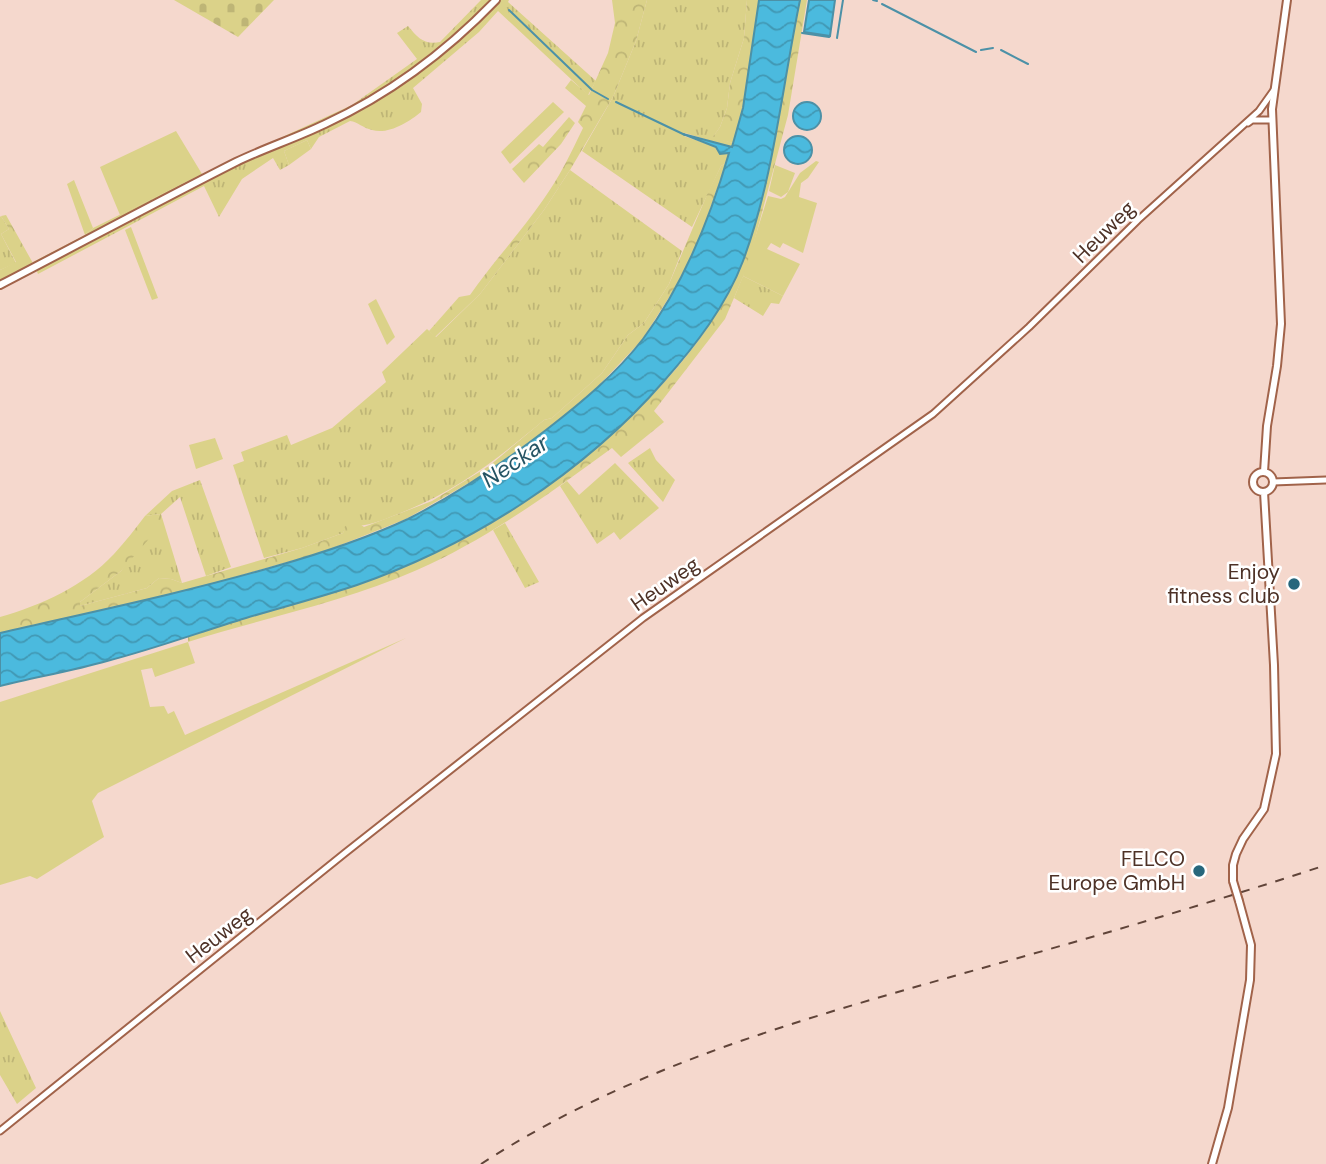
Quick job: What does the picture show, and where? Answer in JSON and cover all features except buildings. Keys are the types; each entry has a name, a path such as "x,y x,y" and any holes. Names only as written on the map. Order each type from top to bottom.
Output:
{"main road":[{"path":"0,285 225,168 323,125 382,94 444,49 496,0"},
{"path":"1264,472 1267,426 1280,338 1280,266 1272,120 1287,0"},
{"path":"1264,472 1273,482 1270,489 1264,492 1256,489 1253,481 1256,474 1264,472"},
{"path":"1212,1164 1227,1108 1250,980 1251,945 1233,881 1233,865 1243,839 1264,809 1276,754 1264,492"}],"street":[{"name":"Heuweg","path":"0,1131 345,853 643,618 933,414 1029,327 1138,220 1266,105 1274,90"},
{"path":"1255,115 1264,114 1272,120"},
{"path":"1242,125 1252,120 1272,120"},
{"path":"1273,482 1326,480"}],"green space":[{"path":"174,0 274,0 238,37"},
{"path":"481,0 509,0 508,2 596,81 588,95 498,11 479,32 413,88 422,104 421,112 404,123 378,131 350,121 319,137 311,149 307,140 284,151 289,165 280,170 273,158 242,179 219,217 204,186 38,274 33,262 85,235 93,228 352,105 417,59 397,33 408,26 422,40 440,42"},
{"path":"612,0 647,0 636,41 613,97 544,210 480,294 435,337 429,331 459,297 470,295 549,192 565,165 583,128 578,122 586,106 565,88 571,80 589,95 608,53 615,23"},
{"path":"647,0 747,0 744,38 730,83 727,108 713,137 733,143 731,147 685,133 684,136 730,152 692,227 582,151 613,97 636,41"},
{"path":"747,0 759,0 743,108 733,143 712,138 720,127 727,108 730,83 744,38"},
{"path":"800,0 807,0 788,115 748,265 725,319 654,411 664,422 621,457 612,448 494,530 443,558 333,601 188,642 188,635 351,586 414,562 478,531 579,462 611,435 668,378 700,339 743,262"},
{"path":"553,102 564,112 510,164 501,152"},
{"path":"569,117 575,123 561,144 524,183 512,169 539,144 543,147"},
{"path":"176,131 202,174 120,215 100,167"},
{"path":"307,140 311,149 289,165 284,151"},
{"path":"816,161 819,162 801,183 799,197 817,203 803,253 783,243 780,248 771,243 767,249 800,264 783,296 743,276 768,196 781,199 785,197 800,173"},
{"path":"726,163 697,247 642,340 584,401 502,464 406,519 323,552 189,590 0,633 0,617 47,600 89,576 114,554 145,516 160,514 148,540 121,571 80,602 80,606 147,588 159,578 182,583 302,548 343,533 345,526 357,522 364,527 432,501 489,466 544,420 552,418 602,373 628,335 644,323 669,284 709,190 721,166"},
{"path":"775,165 795,173 788,192 781,197 769,191"},
{"path":"570,170 682,251 669,284 644,323 628,335 602,373 552,418 544,420 457,485 384,519 366,525 346,526 343,533 264,558 233,465 244,461 241,452 287,435 291,445 332,428 386,382 382,372 427,329 436,337 480,294 544,210"},
{"path":"74,180 93,228 85,235 67,184"},
{"path":"6,215 34,265 0,283 0,270 16,262 1,234 9,229 1,216"},
{"path":"0,217 9,229 1,234 16,263 0,270"},
{"path":"131,227 158,298 152,300 125,230"},
{"path":"743,276 783,296 779,304 771,303 763,316 734,298"},
{"path":"376,299 395,337 387,345 368,304"},
{"path":"215,438 223,459 196,469 189,445"},
{"path":"650,448 656,460 675,480 663,502 628,463"},
{"path":"615,463 659,508 620,540 614,532 597,544 560,486 567,481 579,495"},
{"path":"200,480 231,567 206,576 180,497 161,514 182,583 159,578 147,588 80,606 80,602 121,571 160,514 145,516 172,491"},
{"path":"505,523 539,582 525,588 493,530"},
{"path":"406,638 98,793 92,801 104,837 37,879 30,876 0,885 0,702 188,642 195,663 155,677 152,668 141,670 150,707 164,706 168,714 174,711 185,735"},
{"path":"0,1011 36,1088 17,1104 0,1075"}],"water":[{"name":"Neckar","path":"759,0 800,0 770,164 754,229 736,278 719,310 687,354 633,415 598,446 524,503 484,527 400,569 357,585 142,651 0,686 0,633 239,576 375,533 408,519 479,478 546,430 598,388 633,352 658,318 683,273 704,226 729,153 720,154 716,147 683,134 732,147 743,108"},
{"path":"809,0 835,0 830,36 804,32"},
{"path":"807,102 817,106 821,116 817,126 807,130 797,126 793,116 797,106"},
{"path":"798,136 808,140 812,150 808,160 798,164 788,160 784,150 788,140"}],"waterway":[{"path":"837,38 843,0"},
{"path":"873,0 877,1"},
{"path":"882,4 976,52"},
{"path":"509,10 592,90 608,99"},
{"path":"802,33 829,37"},
{"path":"981,50 993,48"},
{"path":"1001,50 1028,64"},
{"path":"616,102 685,135"}],"railway":[{"path":"481,1164 596,1100 714,1051 836,1010 1144,922 1326,865"}],"place":[{"name":"Enjoy fitness club","path":"1294,584"},
{"name":"FELCO Europe GmbH","path":"1199,871"}]}
